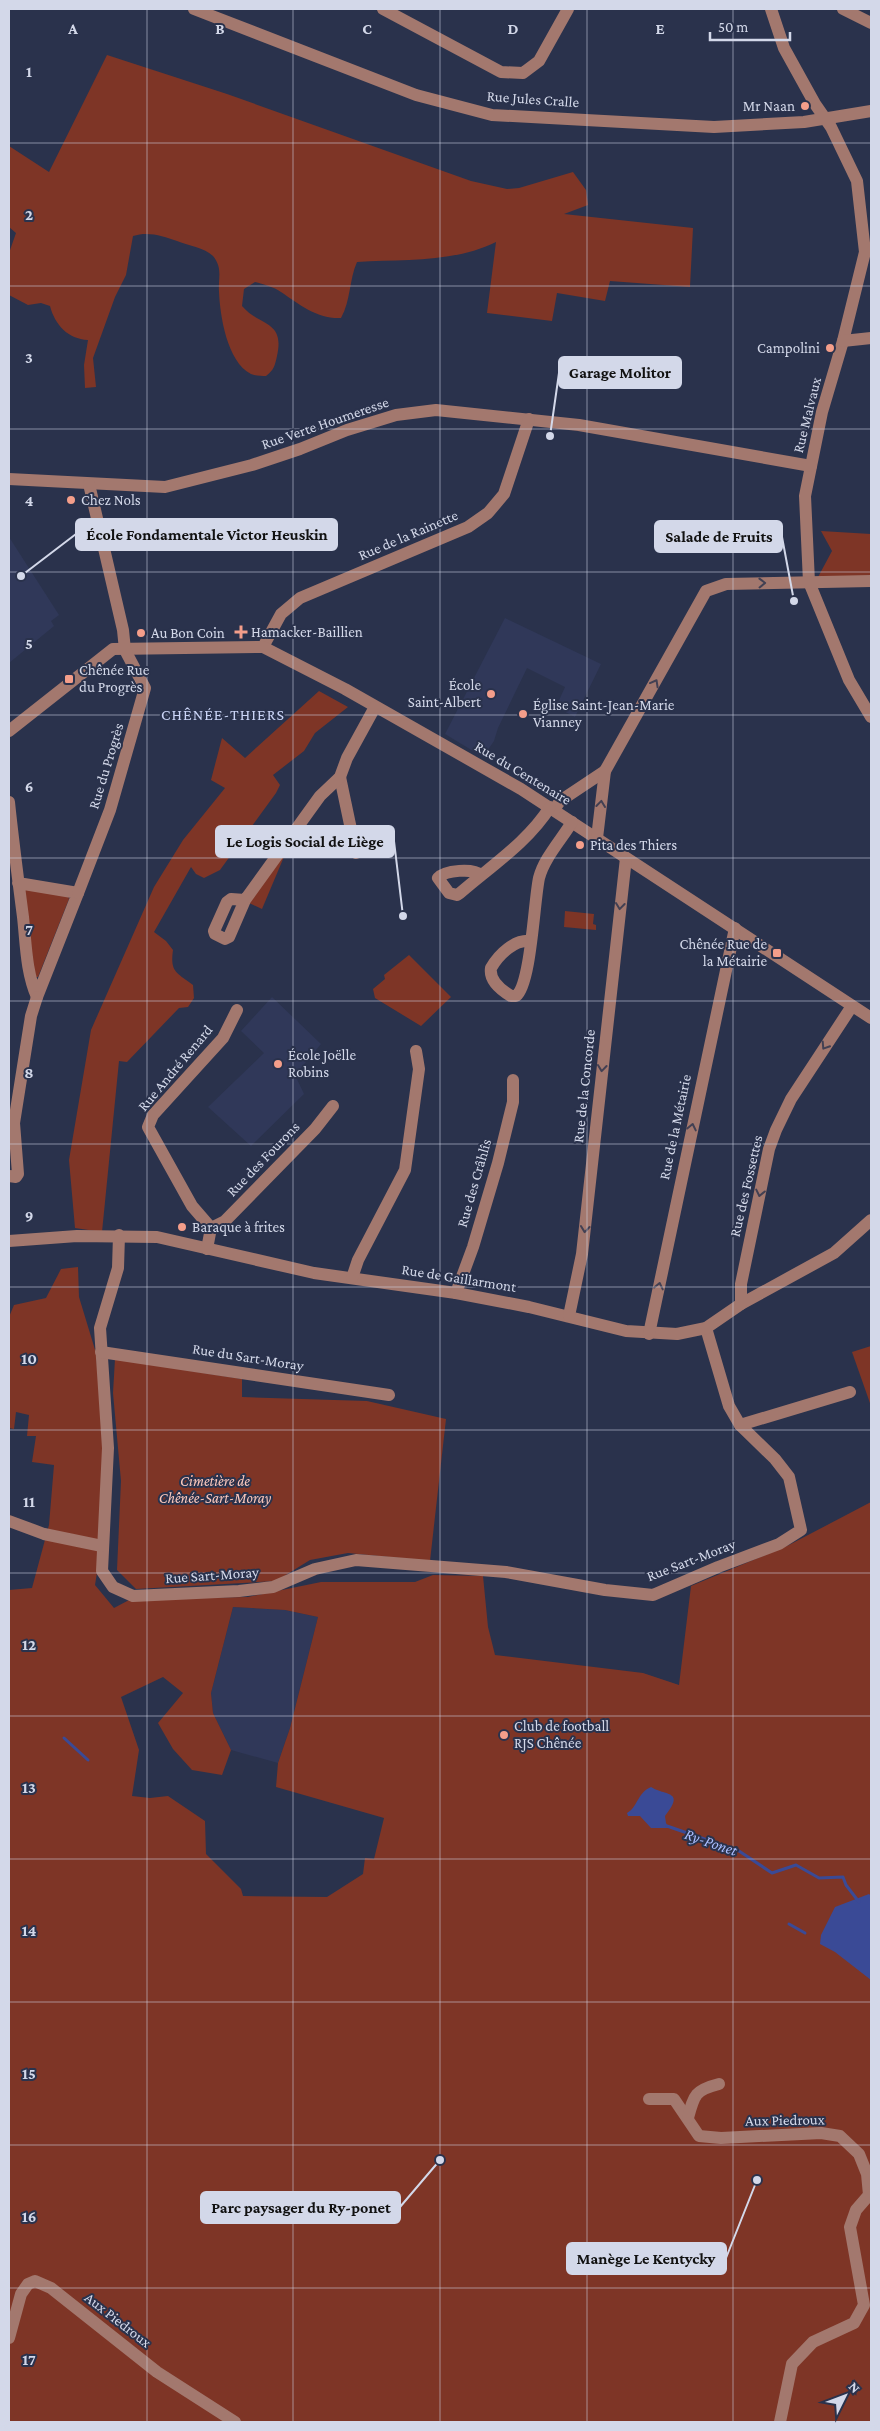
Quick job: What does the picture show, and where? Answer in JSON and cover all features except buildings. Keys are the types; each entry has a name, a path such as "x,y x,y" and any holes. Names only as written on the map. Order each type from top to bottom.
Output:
{"street":[{"name":"Rue Jules Cralle","path":"194,9 416,95 492,115 714,127 826,119 871,111"},
{"path":"393,11 501,72 523,73 539,61 568,9"},
{"name":"Rue Malvaux","path":"771,9 784,48 815,104 826,119 857,181 865,252 843,341 822,412 805,496 809,582 849,680 871,717"},
{"path":"843,9 871,22"},
{"path":"843,341 871,338"},
{"name":"Rue Verte Houmeresse","path":"9,479 165,487 252,465 300,449 347,430 421,410 467,412 529,419 644,436 811,466"},
{"name":"Rue de la Rainette","path":"263,647 281,614 300,598 468,527 488,513 504,494 529,419"},
{"path":"88,484 123,630 125,650"},
{"path":"597,838 605,771 706,591 726,584 871,582"},
{"name":"Rue du Centenaire","path":"9,731 113,649 263,647 375,706 552,808 871,1018"},
{"name":"Rue du Progrès","path":"14,1123 31,1016 110,810 145,688 125,650"},
{"path":"245,900 320,796 340,777 347,758 375,706"},
{"path":"481,875 537,827 560,801 605,771"},
{"path":"340,777 356,853"},
{"path":"9,802 30,982 37,997"},
{"path":"531,941 532,916 540,875 572,822"},
{"name":"Rue de la Concorde","path":"568,1316 582,1254 626,858"},
{"path":"18,883 78,893"},
{"name":"Rue de la Métairie","path":"649,1334 735,928"},
{"name":"Rue des Fossettes","path":"741,1304 741,1284 769,1149 791,1099 852,1006"},
{"name":"Rue André Renard","path":"211,1228 192,1206 148,1127 153,1115 223,1038 237,1010"},
{"path":"352,1278 358,1260 405,1170 419,1069 416,1051"},
{"name":"Rue des Crâhlîs","path":"456,1293 473,1247 498,1163 513,1102 513,1080"},
{"name":"Rue des Fourons","path":"211,1228 226,1221 315,1129 333,1106"},
{"path":"9,1136 14,1123"},
{"path":"9,1176 16,1177 18,1174 14,1123"},
{"name":"Rue de Gaillarmont","path":"9,1241 119,1235 157,1237 271,1265 456,1293 568,1316 603,1326 649,1334 677,1334 706,1328 741,1304 834,1253 871,1220"},
{"path":"207,1249 211,1228"},
{"name":"Rue Sart-Moray","path":"119,1235 118,1268 100,1328 108,1448 98,1546 102,1571 113,1587 133,1596 238,1591 273,1587 315,1568 356,1560 506,1572 605,1590 653,1596 718,1567 779,1544 801,1530 789,1477 775,1459 758,1444"},
{"path":"706,1328 729,1406 740,1425 758,1444 766,1418"},
{"name":"Rue du Sart-Moray","path":"101,1352 389,1396"},
{"path":"740,1425 850,1392"},
{"path":"9,1521 44,1534 98,1546"},
{"path":"688,2118 693,2099 703,2088 720,2084"},
{"name":"Aux Piedroux","path":"649,2099 674,2099 699,2136 720,2138 820,2133 840,2136 859,2154 866,2174 868,2196 856,2210 850,2227 864,2305 854,2323 813,2342 792,2364 780,2422"},
{"name":"Aux Piedroux","path":"9,2338 21,2294 28,2284 39,2282 51,2288 157,2372 235,2422"}],"shaded area":[{"path":"9,537 59,615 51,621 54,626 9,663"},
{"name":"École Saint-Albert","path":"505,618 601,664 575,717 556,707 565,687 527,668 498,728 494,741 483,757 445,734"},
{"name":"École Joëlle Robins","path":"272,997 321,1044 295,1075 304,1094 251,1146 208,1107 264,1053 241,1031"},
{"path":"233,1607 285,1610 318,1617 290,1728 278,1763 231,1750 213,1713 211,1693"}],"green space":[{"path":"107,55 227,94 471,181 507,189 519,188 573,172 586,190 588,205 564,214 693,228 690,287 610,281 605,301 557,293 552,321 487,313 496,242 480,249 446,257 357,262 347,304 341,318 316,314 281,292 255,282 244,289 242,306 274,330 279,344 275,365 266,376 258,376 251,374 243,368 236,359 226,337 221,313 219,269 213,256 201,249 166,237 150,234 133,236 126,275 115,297 93,358 96,387 85,388 84,365 88,340 74,337 63,330 55,319 50,306 41,303 28,305 9,295 9,253 16,233 9,227 9,146 49,172"},
{"path":"821,531 871,534 871,579 817,579 832,551"},
{"path":"319,691 348,707 315,733 304,751 273,775 280,785 276,793 220,870 204,878 196,874 191,867 154,932 166,941 173,950 172,963 178,974 193,985 194,998 188,1007 179,1008 127,1062 119,1061 102,1232 75,1228 69,1160 91,1030 154,887 183,840 225,788 211,780 222,738 245,758"},
{"path":"286,852 262,909 249,903"},
{"path":"27,888 68,896 69,899 38,977 35,977 24,891"},
{"path":"565,911 594,914 593,924 596,925 596,930 564,927"},
{"path":"409,955 451,997 421,1026 375,998 373,989 385,979 384,975"},
{"path":"78,1267 79,1297 96,1353 104,1449 100,1554 95,1585 114,1608 131,1599 248,1597 321,1582 415,1582 433,1575 483,1576 488,1627 495,1655 643,1673 679,1685 691,1586 789,1545 871,1502 871,2422 9,2422 9,1590 32,1588 49,1525 54,1465 32,1462 36,1436 27,1436 29,1415 16,1412 14,1429 9,1428 9,1317 14,1305 46,1298 61,1269","holes":["233,1607 285,1610 318,1617 290,1728 278,1763 276,1787 384,1818 374,1859 365,1858 363,1874 327,1897 243,1896 241,1889 206,1854 205,1821 168,1796 150,1798 132,1796 139,1750 121,1697 163,1677 183,1693 158,1723 173,1749 192,1770 222,1775 231,1750 213,1713 211,1693"]},
{"path":"871,1346 871,1406 852,1352"},
{"name":"Cimetière de Chênée-Sart-Moray","path":"115,1359 242,1379 242,1397 367,1401 446,1419 430,1561 348,1553 310,1560 276,1581 136,1589 117,1570 121,1481 113,1393"}],"water":[{"path":"651,1787 671,1795 673,1798 674,1802 665,1816 669,1828 651,1828 640,1816 628,1816 627,1813 643,1793"},
{"path":"869,1894 871,1896 871,1980 835,1952 820,1944 821,1935 835,1907"}],"waterway":[{"name":"Ry-Ponet","path":"64,1738 88,1760"},
{"name":"Ry-Ponet","path":"667,1826 739,1851 772,1873 796,1865 819,1878 843,1877 846,1885 859,1902"},
{"name":"Ry-Ponet","path":"789,1924 805,1933"}],"place":[{"name":"Mr Naan","path":"805,106"},
{"name":"Campolini","path":"830,348"},
{"name":"Garage Molitor","path":"550,436"},
{"name":"Chez Nols","path":"71,500"},
{"name":"École Fondamentale Victor Heuskin","path":"21,576"},
{"name":"Salade de Fruits","path":"794,601"},
{"name":"Hamacker-Baillien","path":"241,632"},
{"name":"Au Bon Coin","path":"141,633"},
{"name":"Chênée Rue du Progrès","path":"69,679"},
{"name":"École Saint-Albert","path":"491,694"},
{"name":"Église Saint-Jean-Marie Vianney","path":"523,714"},
{"name":"Pita des Thiers","path":"580,845"},
{"name":"Le Logis Social de Liège","path":"403,916"},
{"name":"Chênée Rue de la Métairie","path":"777,953"},
{"name":"École Joëlle Robins","path":"278,1064"},
{"name":"Baraque à frites","path":"182,1227"},
{"name":"Club de football RJS Chênée","path":"504,1735"},
{"name":"Parc paysager du Ry-ponet","path":"440,2160"},
{"name":"Manège Le Kentycky","path":"757,2180"}],"district":[{"name":"CHÊNÉE-THIERS","path":"223,714"}]}
